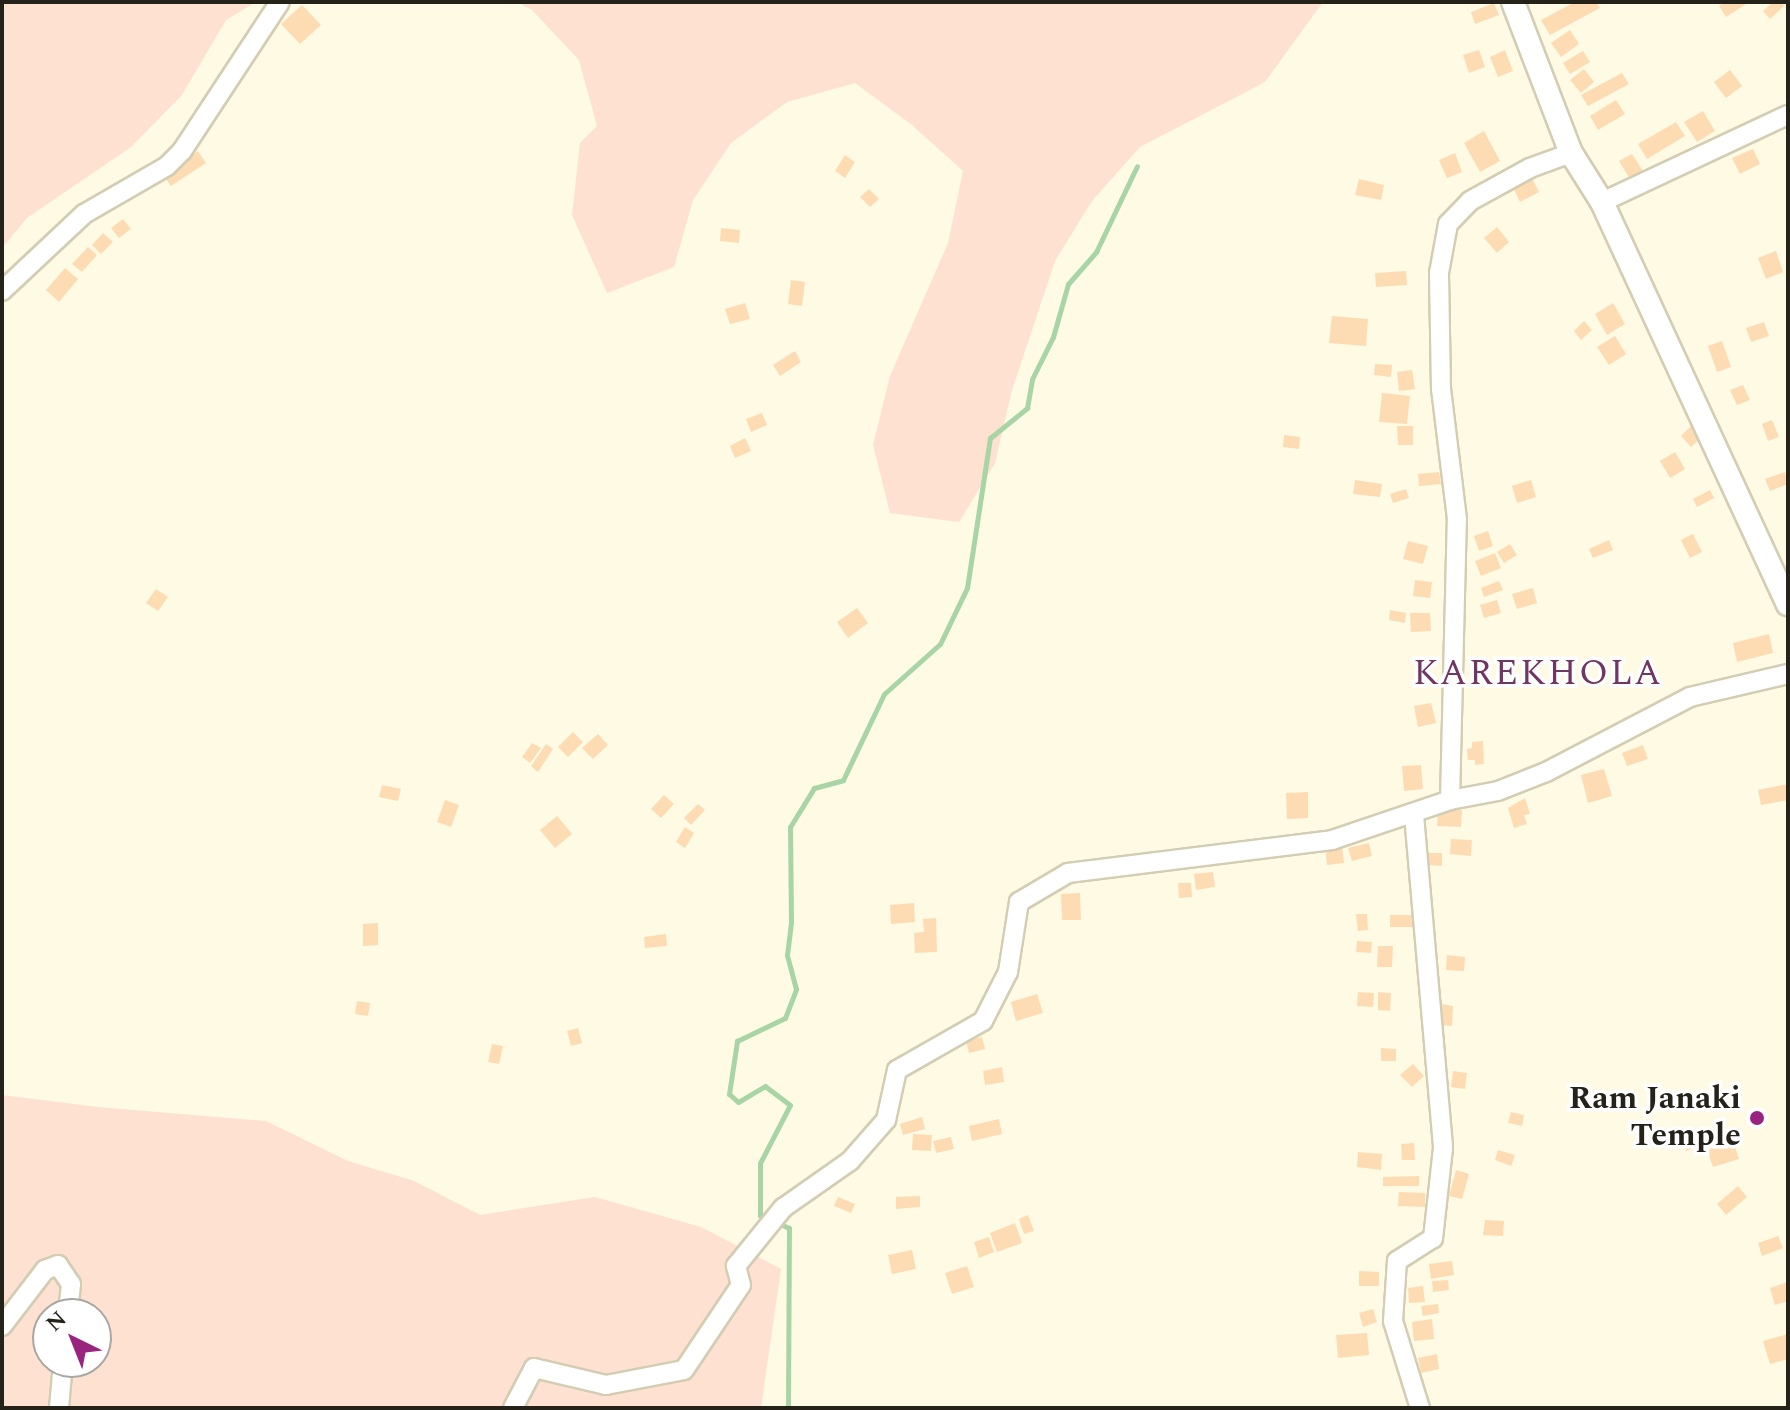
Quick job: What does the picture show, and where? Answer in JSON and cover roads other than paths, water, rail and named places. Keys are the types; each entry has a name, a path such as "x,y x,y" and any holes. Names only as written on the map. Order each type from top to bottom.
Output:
{"street":[{"path":"2,291 84,214 167,166 182,151 280,2"},
{"path":"1513,2 1571,153 1602,202 1788,604"},
{"path":"1602,202 1788,115"},
{"path":"1450,800 1457,519 1441,389 1439,273 1448,224 1470,201 1530,168 1571,153"},
{"path":"513,1408 534,1368 606,1385 684,1370 741,1285 736,1266 783,1208 850,1161 886,1120 897,1070 983,1021 1008,972 1019,902 1068,873 1332,840 1414,815 1450,800 1498,791 1546,772 1690,697 1788,674"},
{"path":"1414,815 1443,1148 1433,1238 1397,1261 1393,1321 1420,1408"},
{"path":"2,1326 45,1270 58,1265 71,1284 70,1298"},
{"path":"59,1408 62,1378"}],"waterway":[{"path":"788,1408 789,1228 760,1215 760,1163 790,1105 765,1086 738,1102 729,1094 737,1041 785,1018 796,989 787,955 791,922 790,827 814,788 843,780 884,694 940,644 967,588 990,438 1027,408 1032,379 1053,337 1068,284 1096,252 1137,166"}],"place":[{"name":"Ram Janaki Temple","path":"1757,1118"}],"district":[{"name":"KAREKHOLA","path":"1538,674"}]}
